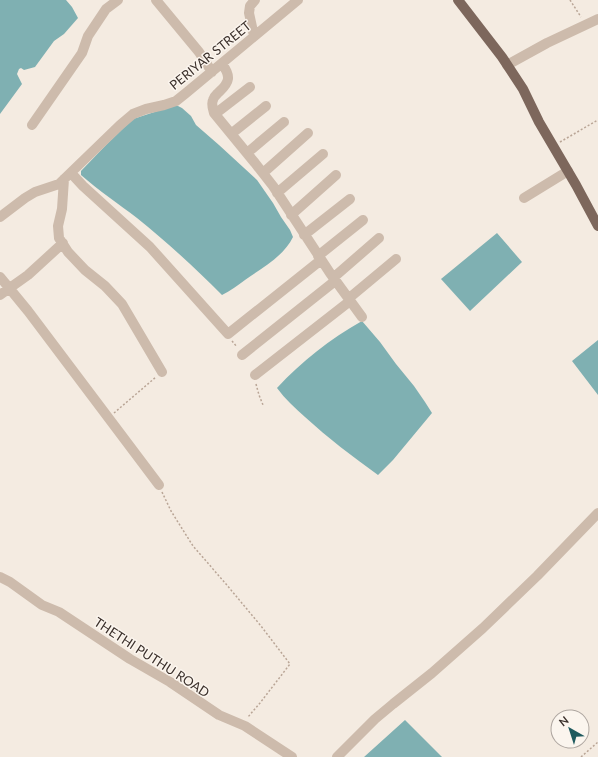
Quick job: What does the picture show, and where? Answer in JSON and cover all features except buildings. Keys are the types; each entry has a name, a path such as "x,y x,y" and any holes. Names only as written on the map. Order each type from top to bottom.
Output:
{"main road":[{"path":"458,0 507,65 522,89 598,226"}],"street":[{"path":"32,125 82,53 88,36 106,9 118,0"},
{"path":"156,0 199,52 212,72"},
{"path":"254,36 249,13 250,6 255,0"},
{"name":"PERIYAR STREET","path":"0,217 25,198 36,192 59,184 133,114 164,105 186,94 298,0"},
{"path":"507,65 547,43 598,20"},
{"path":"222,64 228,72 228,78 225,86 212,100 212,107 215,114 263,173 304,236 362,317"},
{"path":"215,114 250,87"},
{"path":"232,134 266,106"},
{"path":"247,153 284,122"},
{"path":"263,173 308,134"},
{"path":"277,193 323,154"},
{"path":"524,198 568,171"},
{"path":"291,215 336,175"},
{"path":"162,372 122,304 105,286 85,270 68,252 59,238 58,226 67,176 83,186 150,247 228,334 320,258 363,220"},
{"path":"304,236 350,199"},
{"path":"242,356 334,279 379,238"},
{"path":"0,295 28,274 62,243"},
{"path":"255,375 349,300 396,259"},
{"path":"0,277 28,311 159,485"},
{"path":"337,757 387,709 437,669 483,628 537,576 598,513"},
{"name":"THETHI PUTHU ROAD","path":"0,577 10,582 42,605 59,612 130,659 170,682 219,715 242,725 292,757"}],"path":[{"path":"570,0 588,24"},
{"path":"553,145 598,120"},
{"path":"228,334 242,356"},
{"path":"108,418 162,372"},
{"path":"255,375 259,395 263,405"},
{"path":"159,485 171,511 193,546 256,620 290,664 242,725"},
{"path":"581,757 598,742"}],"water":[{"path":"0,0 66,0 78,18 64,34 54,41 35,67 24,70 21,68 19,69 17,74 22,84 0,114"},
{"path":"176,105 191,116 196,125 257,180 273,203 293,237 284,250 272,261 222,295 159,236 81,175 81,171 133,119"},
{"path":"497,233 522,262 470,311 441,279"},
{"path":"362,321 414,386 432,413 393,460 378,475 314,425 283,396 277,388 317,351"},
{"path":"598,340 598,395 572,361"},
{"path":"405,720 442,757 364,757"}]}
